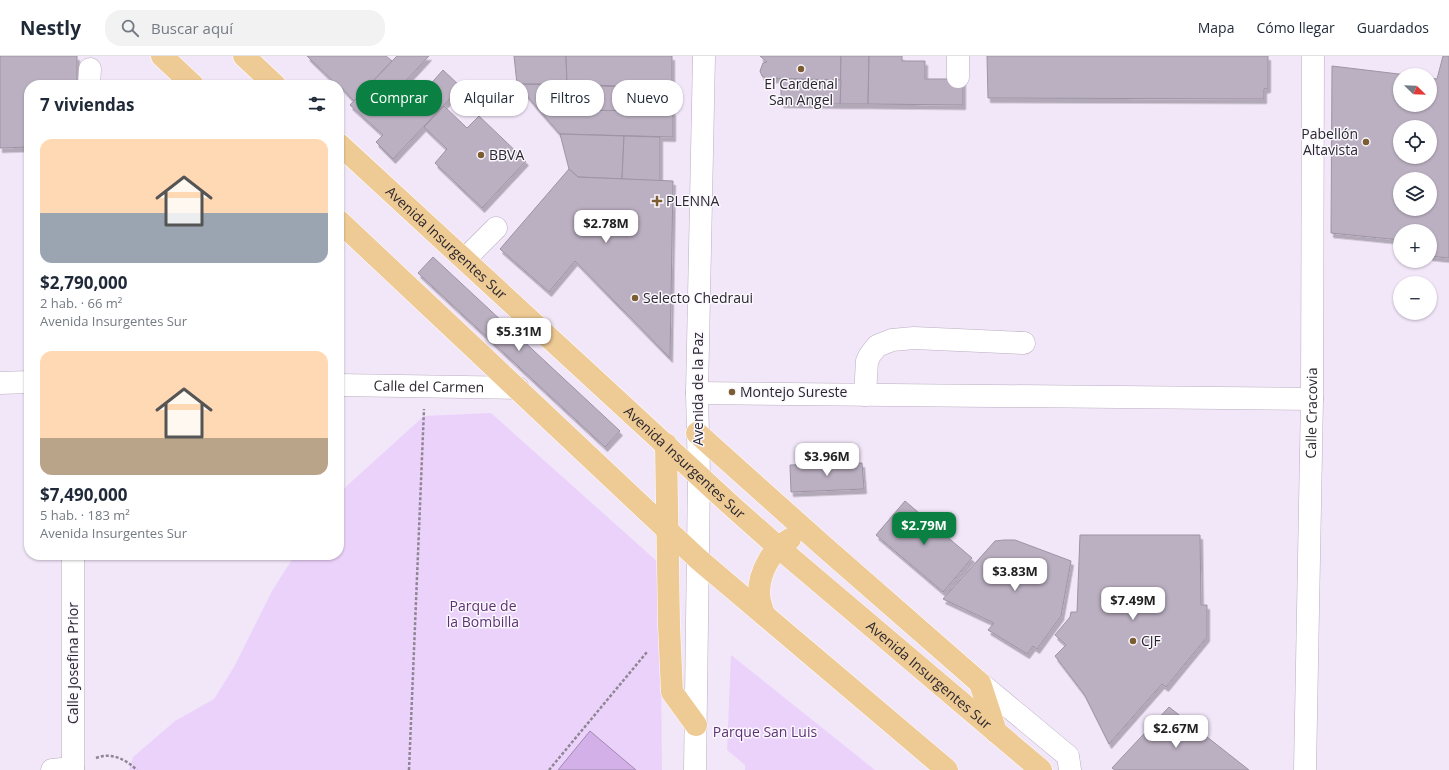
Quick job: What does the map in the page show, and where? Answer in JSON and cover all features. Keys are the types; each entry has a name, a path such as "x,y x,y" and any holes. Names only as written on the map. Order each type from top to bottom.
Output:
{"main road":[{"path":"162,56 188,80"},
{"path":"244,56 270,80"},
{"name":"Avenida Insurgentes Sur","path":"344,149 778,547 1042,770"},
{"path":"344,226 697,558 931,762 947,770"},
{"path":"697,433 980,683 996,732"},
{"path":"666,444 669,625 672,692 696,725"},
{"path":"764,615 759,594 761,580 765,566 778,547 790,539 804,539 821,544"}],"street":[{"name":"Avenida de la Paz","path":"695,770 699,476 696,393 704,56"},
{"name":"Calle Cracovia","path":"1305,770 1312,399 1313,56"},
{"path":"465,259 496,228"},
{"path":"865,394 867,361 873,349 887,341 914,338 1024,343"},
{"path":"0,383 24,382"},
{"name":"Calle del Carmen","path":"344,385 518,388"},
{"path":"696,393 1312,399"},
{"name":"Calle Josefina Prior","path":"66,769 73,560"},
{"path":"980,683 1068,756 1070,770"}],"path":[{"path":"409,770 425,386"},
{"path":"549,770 669,625"},
{"path":"66,769 98,757 114,756 128,762 137,770"}],"green space":[{"name":"Parque de la Bombilla","path":"491,413 660,564 662,770 129,770 133,757 175,721 214,699 234,667 272,591 292,560 344,560 344,488 424,416"},
{"name":"Parque San Luis","path":"731,655 875,770 745,770 745,765 727,750"}],"shaded area":[{"path":"590,731 636,770 558,770"}],"building":[{"path":"0,56 77,56 77,80 24,80 24,147 0,148"},
{"path":"307,56 386,56 392,61 374,80 356,80 356,99 354,101 344,90 344,80 332,80"},
{"path":"397,56 429,56 407,80 374,80"},
{"path":"514,56 566,56 567,80 536,80 536,84 528,84 528,80 517,80"},
{"path":"566,56 672,56 672,80 612,80 612,86 604,85 604,80 567,80"},
{"name":"El Cardenal San Angel","path":"760,56 841,56 841,80 766,78 762,76 760,71 763,63 767,62"},
{"path":"841,56 869,56 868,104 840,104"},
{"path":"869,56 902,56 902,61 925,61 925,79 963,79 963,105 868,104"},
{"path":"987,56 1268,56 1268,88 1264,89 1264,99 988,98"},
{"name":"Pabellón Altavista","path":"1443,56 1449,56 1449,258 1437,257 1437,224 1393,224 1393,239 1331,233 1332,66 1393,73 1393,112 1437,112 1437,79"},
{"path":"443,70 454,80 450,80 450,99 442,107 442,80 434,80"},
{"path":"781,79 841,80 840,104 781,103"},
{"path":"528,84 536,84 536,106 528,97"},
{"path":"604,86 612,86 612,111 604,110"},
{"path":"356,99 356,110 350,105"},
{"name":"BBVA","path":"444,106 450,112 450,116 454,116 467,128 479,116 526,161 482,208 435,163 447,149 424,127 434,116 442,116 442,108"},
{"path":"604,110 612,111 612,116 673,116 673,137 560,134 544,116 604,116"},
{"path":"362,116 434,116 393,159 376,142 383,135"},
{"path":"560,134 624,136 622,179 578,177 569,169"},
{"path":"624,136 660,137 660,181 622,179"},
{"path":"569,169 578,177 673,181 670,358 575,261 549,292 500,249"},
{"path":"433,257 620,431 605,447 418,273"},
{"path":"862,463 864,489 791,492 790,465"},
{"path":"905,501 972,558 943,592 876,535"},
{"name":"CJF","path":"1080,535 1200,535 1201,605 1207,605 1207,637 1166,687 1162,684 1109,744 1084,694 1055,656 1066,645 1055,635 1070,617 1071,612 1077,612"},
{"path":"1015,540 1071,561 1061,616 1037,649 1033,646 1027,654 988,630 994,623 943,599 995,541"},
{"path":"1169,707 1249,770 1115,770 1112,768"}],"place":[{"name":"El Cardenal San Angel","path":"801,69"},
{"name":"Pabellón Altavista","path":"1366,142"},
{"name":"BBVA","path":"481,155"},
{"name":"PLENNA","path":"657,201"},
{"name":"Selecto Chedraui","path":"635,298"},
{"name":"Montejo Sureste","path":"732,392"},
{"name":"CJF","path":"1133,641"}]}
